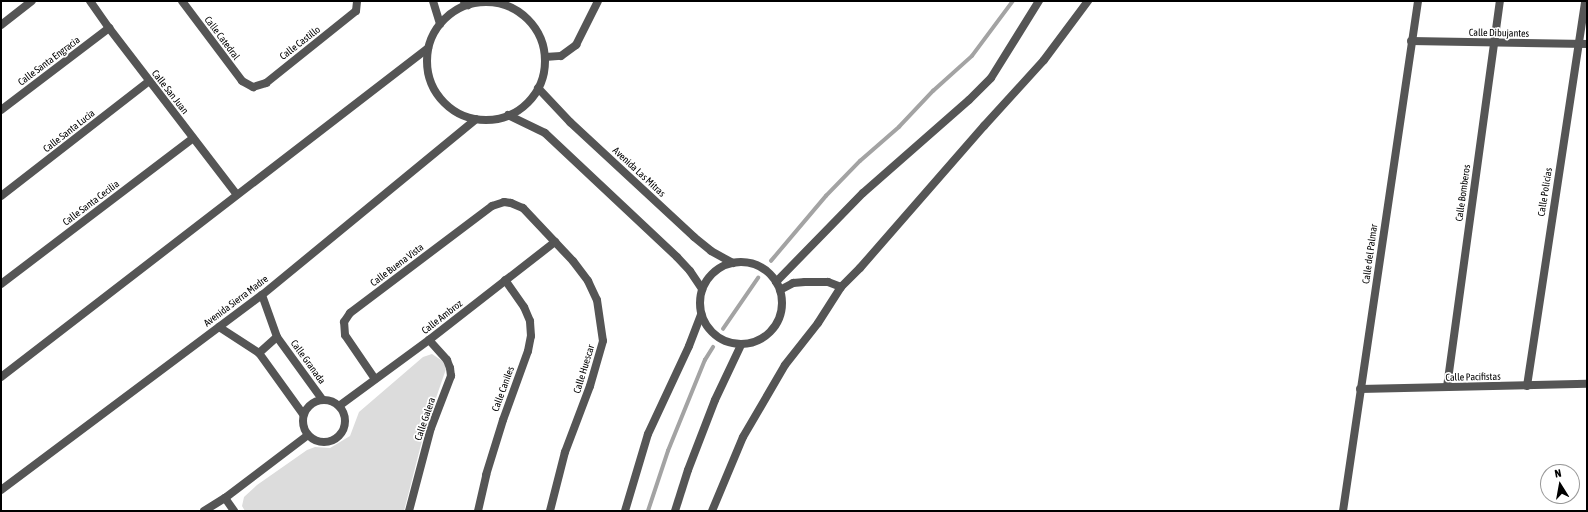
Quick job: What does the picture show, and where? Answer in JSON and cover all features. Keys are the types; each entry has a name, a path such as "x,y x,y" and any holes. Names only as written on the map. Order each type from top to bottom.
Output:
{"street":[{"path":"1,25 32,1"},
{"name":"Calle San Juan","path":"90,1 149,81 237,195"},
{"name":"Calle Catedral","path":"182,1 242,81 248,86"},
{"path":"434,1 440,24"},
{"path":"545,57 561,56 576,45 598,1"},
{"path":"778,286 863,193 970,100 991,78 1039,1"},
{"path":"712,511 743,437 785,365 818,323 841,287 860,268 984,126 1044,60 1088,1"},
{"name":"Calle del Palmar","path":"1343,511 1411,40 1418,1"},
{"name":"Calle Bomberos","path":"1447,387 1500,1"},
{"name":"Calle Policías","path":"1527,386 1552,211 1583,44 1585,1"},
{"name":"Calle Castillo","path":"248,86 258,87 266,83 351,16 356,11 358,3"},
{"path":"466,3 500,4 519,12 527,19 540,36 545,57 543,72 538,88 526,104 508,115 492,119 476,119 455,111 439,97 429,78 427,67 428,48 440,24 466,3"},
{"name":"Calle Santa Engracia","path":"1,110 109,28"},
{"name":"Calle Dibujantes","path":"1411,40 1583,44"},
{"path":"1,376 428,48"},
{"name":"Calle Santa Lucía","path":"1,196 149,81"},
{"name":"Avenida Las Mitras","path":"538,88 570,122 694,237 711,251 733,263"},
{"path":"508,115 545,133 677,257 690,271 702,289"},
{"name":"Avenida Sierra Madre","path":"1,490 262,295 476,119"},
{"name":"Calle Santa Cecilia","path":"1,284 193,138"},
{"name":"Calle Buena Vista","path":"375,378 345,335 344,322 350,313 492,206 504,202 523,208"},
{"name":"Calle Huescar","path":"523,208 573,262 588,281 597,300 603,341 590,386 565,452 550,511"},
{"name":"Calle Ambroz","path":"339,406 375,378 429,340 555,242"},
{"path":"625,511 648,434 689,346 700,314 699,301 702,289 714,272 725,265 733,263 750,263 758,266 765,270 778,286 782,306 781,314 773,329 759,340 741,345 724,341 716,337 709,330 700,314"},
{"name":"Calle Caniles","path":"478,511 486,475 500,426 528,351 531,336 530,321 524,307 505,280"},
{"path":"778,286 805,282 828,282 841,287"},
{"name":"Calle Granada","path":"262,295 277,337 322,399"},
{"path":"219,327 259,353 303,414"},
{"name":"Calle Granada","path":"259,353 277,337"},
{"name":"Calle Galera","path":"409,511 431,428 451,376 450,368 446,360 429,340"},
{"path":"675,511 688,470 715,400 741,345"},
{"name":"Calle Pacifistas","path":"1360,388 1587,384"},
{"path":"322,399 334,402 339,406 344,413 345,421 343,430 338,436 331,441 323,442 314,440 308,435 302,422 303,414 310,404 322,399"},
{"path":"204,511 225,498 308,435"},
{"path":"225,498 234,511"}],"shaded area":[{"path":"432,354 444,362 446,369 424,433 404,511 245,511 242,506 244,497 257,485 307,450 315,447 330,448 350,436 359,412 423,357"}],"waterway":[{"path":"771,261 826,196 860,161 899,127 933,91 972,56 1013,1"},
{"path":"723,329 758,278"},
{"path":"648,511 668,451 705,360 713,347"}]}
